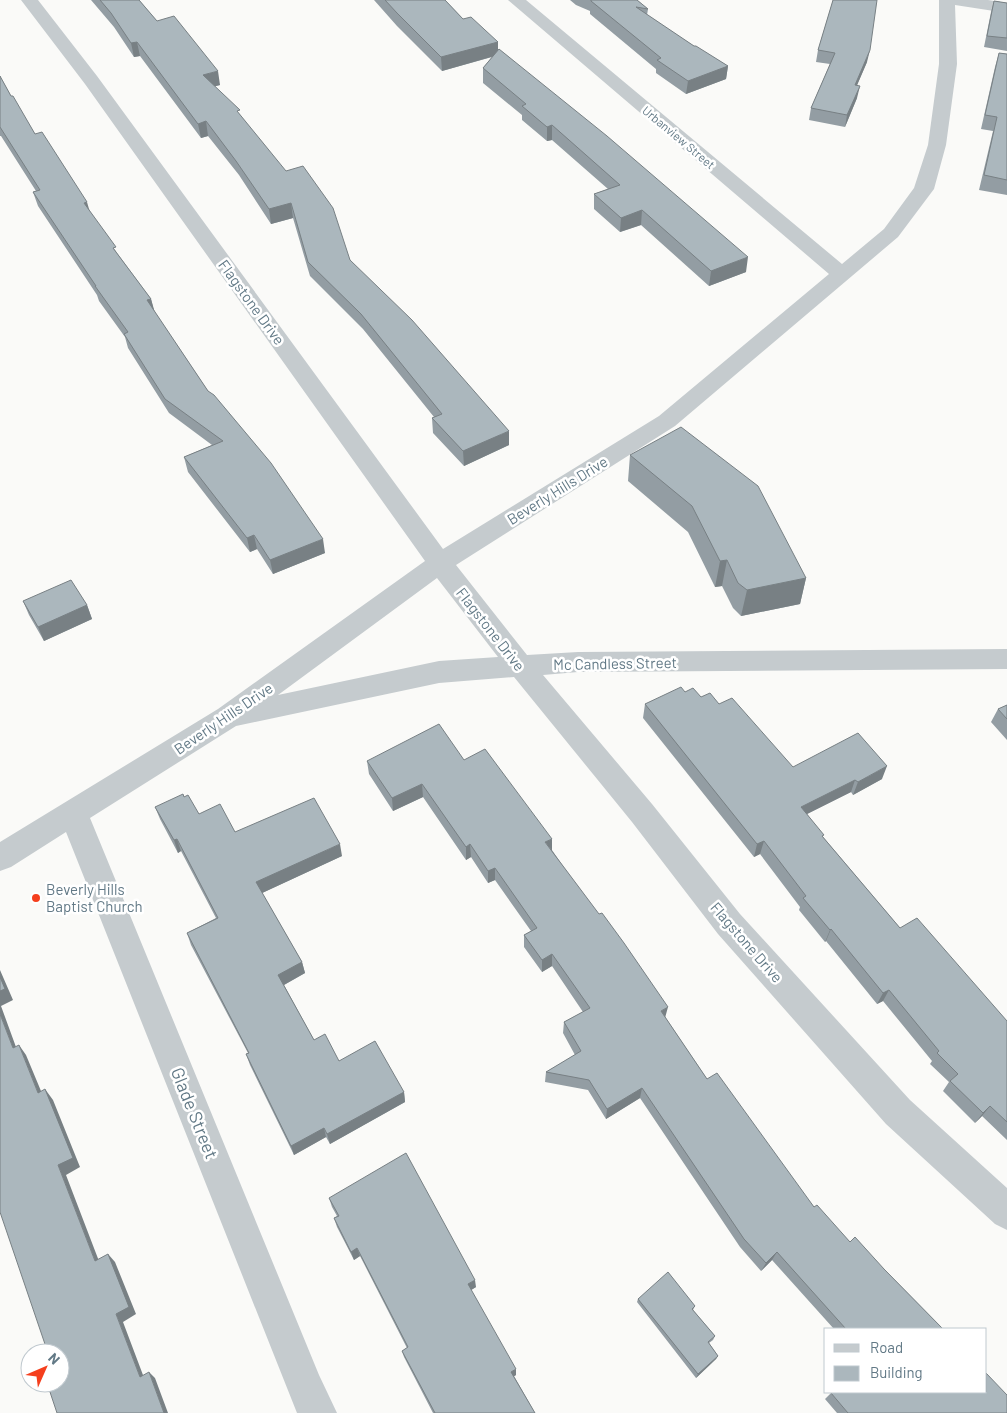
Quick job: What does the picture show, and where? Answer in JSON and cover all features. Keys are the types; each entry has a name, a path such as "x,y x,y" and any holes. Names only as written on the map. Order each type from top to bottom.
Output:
{"street":[{"name":"Flagstone Drive","path":"29,0 91,80 440,562 520,666 642,813 729,924 898,1112 1007,1212"},
{"name":"Urbanview Street","path":"516,0 841,274"},
{"name":"Beverly Hills Drive","path":"0,858 228,717 440,562 667,421 891,233 924,189 937,145 948,64 947,0"},
{"path":"955,0 1007,8"},
{"name":"Mc Candless Street","path":"228,717 439,672 520,666 578,662 1007,660"},
{"name":"Glade Street","path":"73,813 302,1379 318,1413"}],"building":[{"path":"100,0 139,0 157,21 174,16 218,71 203,75 240,110 237,111 286,171 303,166 333,208 350,260 412,320 509,431 463,451 432,418 442,414 361,314 308,262 291,203 269,209 206,121 198,124 137,42 131,43"},
{"path":"385,0 445,0 463,19 471,17 498,42 441,57"},
{"path":"591,0 637,0 648,9 636,7 694,46 728,66 688,81 657,60 661,58"},
{"path":"833,0 877,0 870,50 855,85 860,86 847,115 811,108 835,53 818,50"},
{"path":"994,1 1007,3 1007,38 987,36"},
{"path":"499,49 607,136 748,257 711,271 642,210 621,218 594,194 620,185 552,125 547,127 522,106 526,104 483,68"},
{"path":"999,53 1007,54 1007,180 984,175 997,117 985,115"},
{"path":"0,76 35,134 42,132 87,202 84,203 116,247 113,248 151,299 147,300 208,391 214,395 271,463 323,539 270,560 254,535 247,538 184,457 223,441 165,399 124,334 128,332 33,192 40,190 0,127"},
{"path":"681,427 758,486 806,578 747,590 738,583 727,560 720,561 692,506 630,455"},
{"path":"71,580 87,605 38,627 23,601"},
{"path":"681,687 685,692 693,688 701,697 710,693 719,704 732,698 793,767 858,733 887,766 858,782 855,780 801,807 824,835 822,836 900,928 917,918 1007,1021 1007,1122 990,1106 983,1113 950,1081 958,1074 937,1053 939,1051 889,990 883,993 803,898 806,896 764,841 757,844 645,704"},
{"path":"1007,705 1007,719 998,709"},
{"path":"439,724 464,760 485,749 552,839 545,842 599,914 602,913 668,1007 661,1011 707,1079 717,1073 814,1207 817,1205 850,1242 855,1237 942,1328 845,1328 777,1252 766,1263 744,1239 642,1088 607,1109 589,1080 546,1072 581,1051 564,1022 590,1008 552,954 542,960 524,935 537,928 495,868 488,871 470,844 466,847 422,784 392,798 367,761"},
{"path":"183,794 184,797 188,795 199,814 220,804 235,832 314,798 340,844 256,882 302,962 278,975 314,1040 325,1034 339,1061 375,1041 404,1092 327,1134 324,1128 291,1146 246,1054 249,1053 187,933 218,918 177,839 174,840 155,807"},
{"path":"0,977 5,989 0,991"},
{"path":"0,1014 13,1048 19,1045 38,1093 45,1089 73,1158 58,1165 95,1261 108,1254 129,1307 116,1314 140,1377 149,1372 164,1413 57,1413 50,1393 70,1393 70,1343 45,1343 0,1212"},
{"path":"406,1153 475,1280 468,1284 516,1369 511,1372 535,1413 435,1413 402,1351 408,1347 357,1248 351,1252 334,1218 339,1216 329,1198"},
{"path":"668,1272 695,1306 692,1309 715,1336 708,1342 718,1356 698,1374 638,1299"},
{"path":"987,1374 1007,1395 1007,1413 848,1413 831,1393 987,1393"}],"place":[{"name":"Beverly Hills Baptist Church","path":"36,898"}]}
